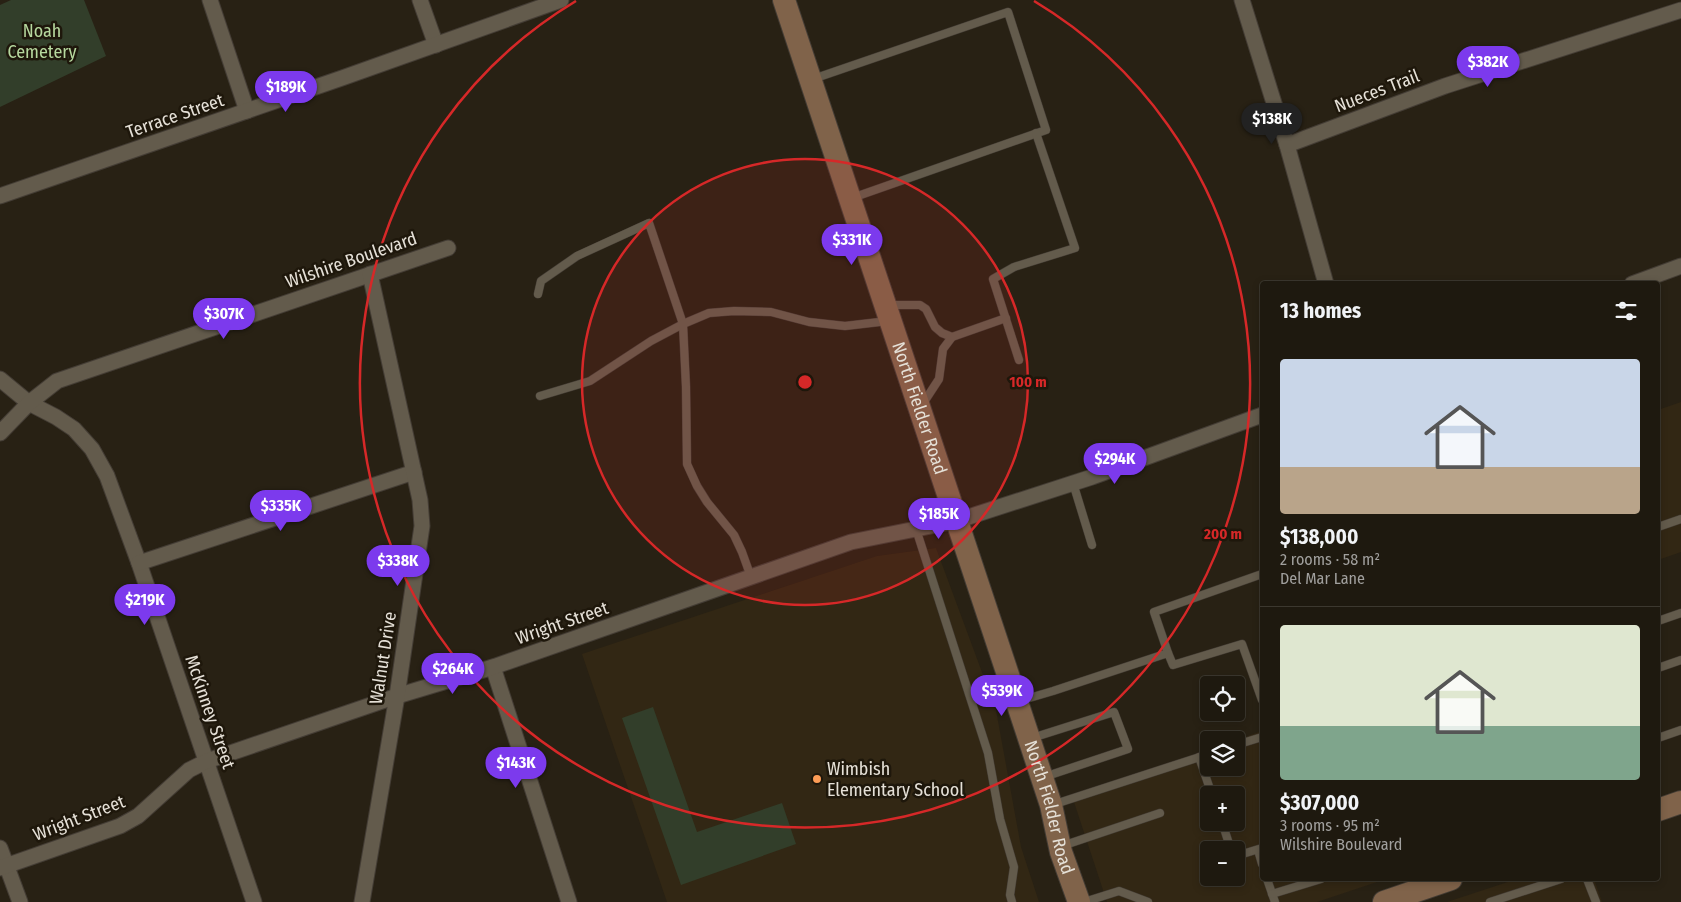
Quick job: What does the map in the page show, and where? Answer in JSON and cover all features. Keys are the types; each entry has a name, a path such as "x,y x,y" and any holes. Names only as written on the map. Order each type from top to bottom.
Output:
{"main road":[{"name":"North Fielder Road","path":"784,0 1042,778 1060,847 1079,902"},
{"path":"1660,809 1681,802"},
{"path":"1384,902 1425,891 1447,881"}],"street":[{"path":"210,0 246,111"},
{"path":"420,0 436,45"},
{"name":"Terrace Street","path":"0,196 561,0"},
{"path":"1242,0 1287,145 1325,281"},
{"name":"Nueces Trail","path":"1287,145 1445,86 1681,10"},
{"name":"Wilshire Boulevard","path":"0,433 29,403 57,381 448,248"},
{"path":"1640,281 1681,266"},
{"name":"Walnut Drive","path":"362,902 397,696 422,526 420,500 370,274"},
{"name":"McKinney Street","path":"0,379 29,403 74,429 92,449 107,476 139,563 254,902"},
{"name":"Wright Street","path":"3,867 120,826 138,816 189,770 207,761 397,696 493,667 851,542 956,521 1073,483 1260,416"},
{"path":"139,563 414,472"},
{"path":"493,667 568,902"},
{"path":"0,848 3,867 20,902"}],"lane":[{"path":"810,80 1008,12 1046,130 850,199"},
{"path":"1019,360 993,279 1014,268 1075,248 1036,133"},
{"path":"538,294 541,281 577,256 649,223 683,324 687,464 702,494 734,535 751,577"},
{"path":"540,396 590,381 651,341 683,324 709,314 734,311 771,312 809,322 845,326 920,305 926,309 935,327 942,333 952,337"},
{"path":"919,409 939,379 943,349 952,337 1006,318"},
{"path":"1073,483 1092,545"},
{"path":"1660,526 1681,519"},
{"path":"916,529 988,753 1000,819 1014,867 1010,895 1012,902"},
{"path":"1260,575 1154,612 1173,665 1242,644 1260,694"},
{"path":"1660,620 1681,613"},
{"path":"969,693 1053,691 1168,653"},
{"path":"1660,667 1681,660"},
{"path":"1028,740 1114,712 1128,749 1042,778"},
{"path":"1660,737 1681,730"},
{"path":"1245,742 1260,738"},
{"path":"1050,805 1199,757 1209,786"},
{"path":"1060,847 1160,813"},
{"path":"1245,853 1260,849"},
{"path":"1268,881 1273,898 1317,881"},
{"path":"1490,902 1555,881"},
{"path":"1587,881 1596,902"},
{"path":"1084,902 1119,891 1148,902"}],"shaded area":[{"path":"1681,402 1681,552 1660,559 1660,409"},
{"name":"Wimbish Elementary School","path":"936,548 996,710 1021,847 1039,902 667,902 582,654 877,556"},
{"path":"1260,732 1260,881 1380,881 1317,902 1107,902 1072,796 1200,753 1200,776 1245,776 1245,737"},
{"path":"1511,881 1595,881 1602,902 1447,902"}],"green space":[{"name":"Noah Cemetery","path":"11,0 84,0 106,56 0,107 0,5"},
{"path":"653,707 697,832 782,803 796,844 681,885 622,718"}],"place":[{"name":"Wimbish Elementary School","path":"817,779"}]}
